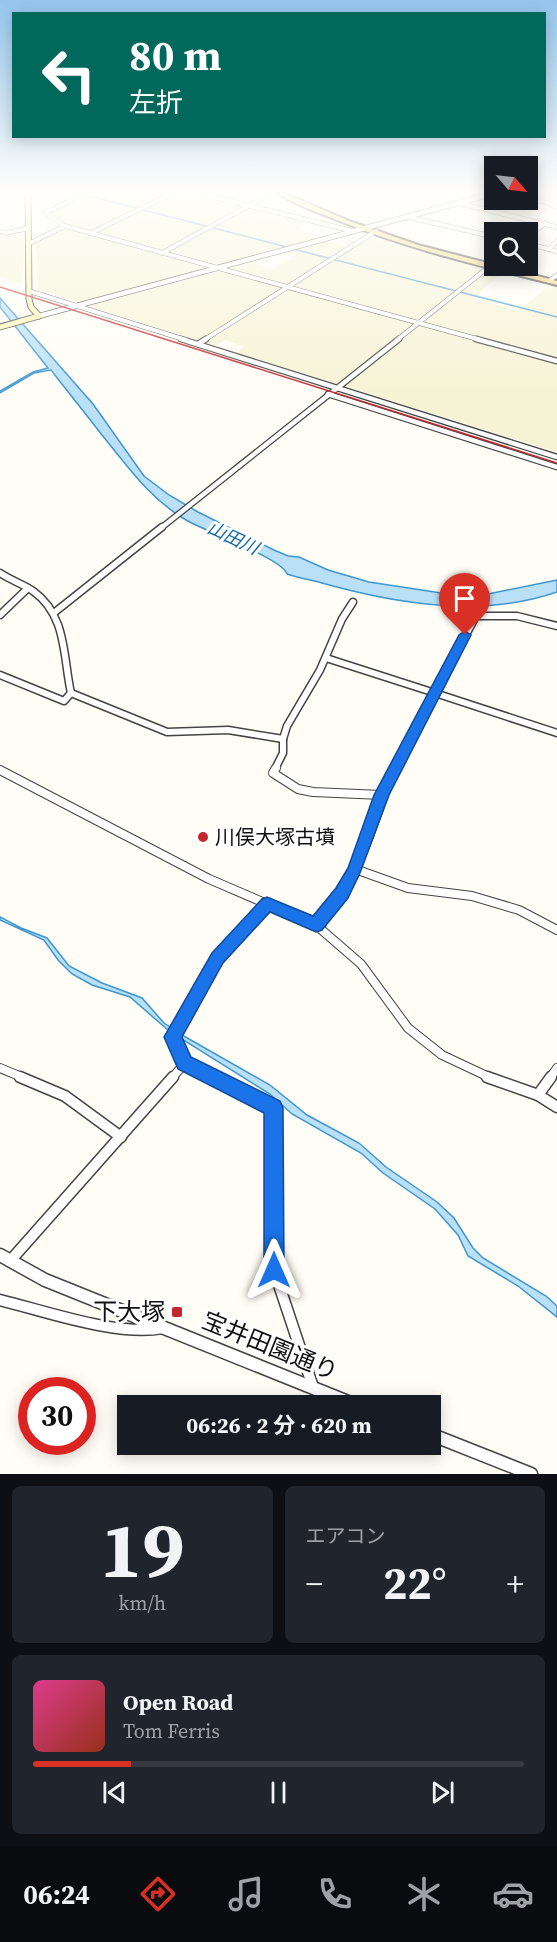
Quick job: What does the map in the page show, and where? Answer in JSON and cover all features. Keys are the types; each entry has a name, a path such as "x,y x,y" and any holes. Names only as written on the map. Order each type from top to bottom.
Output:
{"main road":[{"path":"3,326 39,316 29,303 30,262"},
{"path":"538,275 554,279"}],"street":[{"path":"195,262 557,361"},
{"path":"39,316 242,262"},
{"path":"198,344 323,262"},
{"path":"55,612 484,273"},
{"path":"29,291 557,457"},
{"path":"328,394 557,467"},
{"path":"0,573 28,588 55,612 60,623 66,675 71,693"},
{"path":"0,615 28,588"},
{"path":"353,602 342,619 326,658 287,726 283,739 283,753 273,773 298,789 314,792 382,795"},
{"path":"316,925 342,893 355,869 382,795 476,616 517,616 557,626"},
{"path":"326,658 557,733"},
{"path":"0,675 64,701 71,693"},
{"path":"71,693 167,732 228,730 283,739"},
{"path":"0,770 209,879 316,925 361,964 408,1028 442,1055 488,1077 538,1095 557,1107"},
{"path":"355,869 408,888 472,896 519,910 557,930"},
{"path":"267,904 218,958 173,1037 185,1063 274,1108 274,1270 313,1387"},
{"path":"5,1258 121,1137 185,1063"},
{"path":"0,1068 65,1096 121,1137"},
{"path":"538,1095 557,1068"},
{"name":"宝井田園通り","path":"5,1258 45,1280 332,1395"},
{"path":"0,1300 128,1329 156,1331 163,1328"},
{"path":"441,1438 531,1474"}],"shaded area":[{"path":"0,262 23,262 22,284 0,277"},
{"path":"37,262 230,262 80,302 38,290"},
{"path":"285,262 461,262 484,268 484,276 499,276 473,298 518,311 551,284 557,286 557,452 237,353 244,347 225,340 215,346 89,306 250,263 271,269"}],"water":[{"name":"山田川","path":"0,298 93,404 144,476 169,495 198,512 288,556 299,557 328,570 369,582 461,596 488,594 557,580 557,592 499,605 439,605 380,597 287,574 272,560 195,525 161,502 131,470 51,370 34,373 0,393 33,372 48,368 0,307"},
{"path":"0,917 47,938 69,966 102,983 142,998 164,1023 270,1085 307,1115 359,1143 386,1167 437,1202 454,1218 473,1248 483,1258 546,1296 557,1306 557,1317 518,1286 468,1256 458,1235 435,1209 383,1173 361,1153 292,1114 270,1094 169,1031 130,997 92,985 72,974 58,960 44,940 0,920"}],"waterway":[{"path":"343,262 557,317"}],"railway":[{"path":"0,287 557,463"}],"place":[{"name":"川俣大塚古墳","path":"203,837"},
{"name":"下大塚","path":"177,1312"}],"route":[{"path":"274,1270 274,1108 185,1063 173,1037 218,958 267,904 316,925 342,893 355,869 382,795 465,635"}]}
